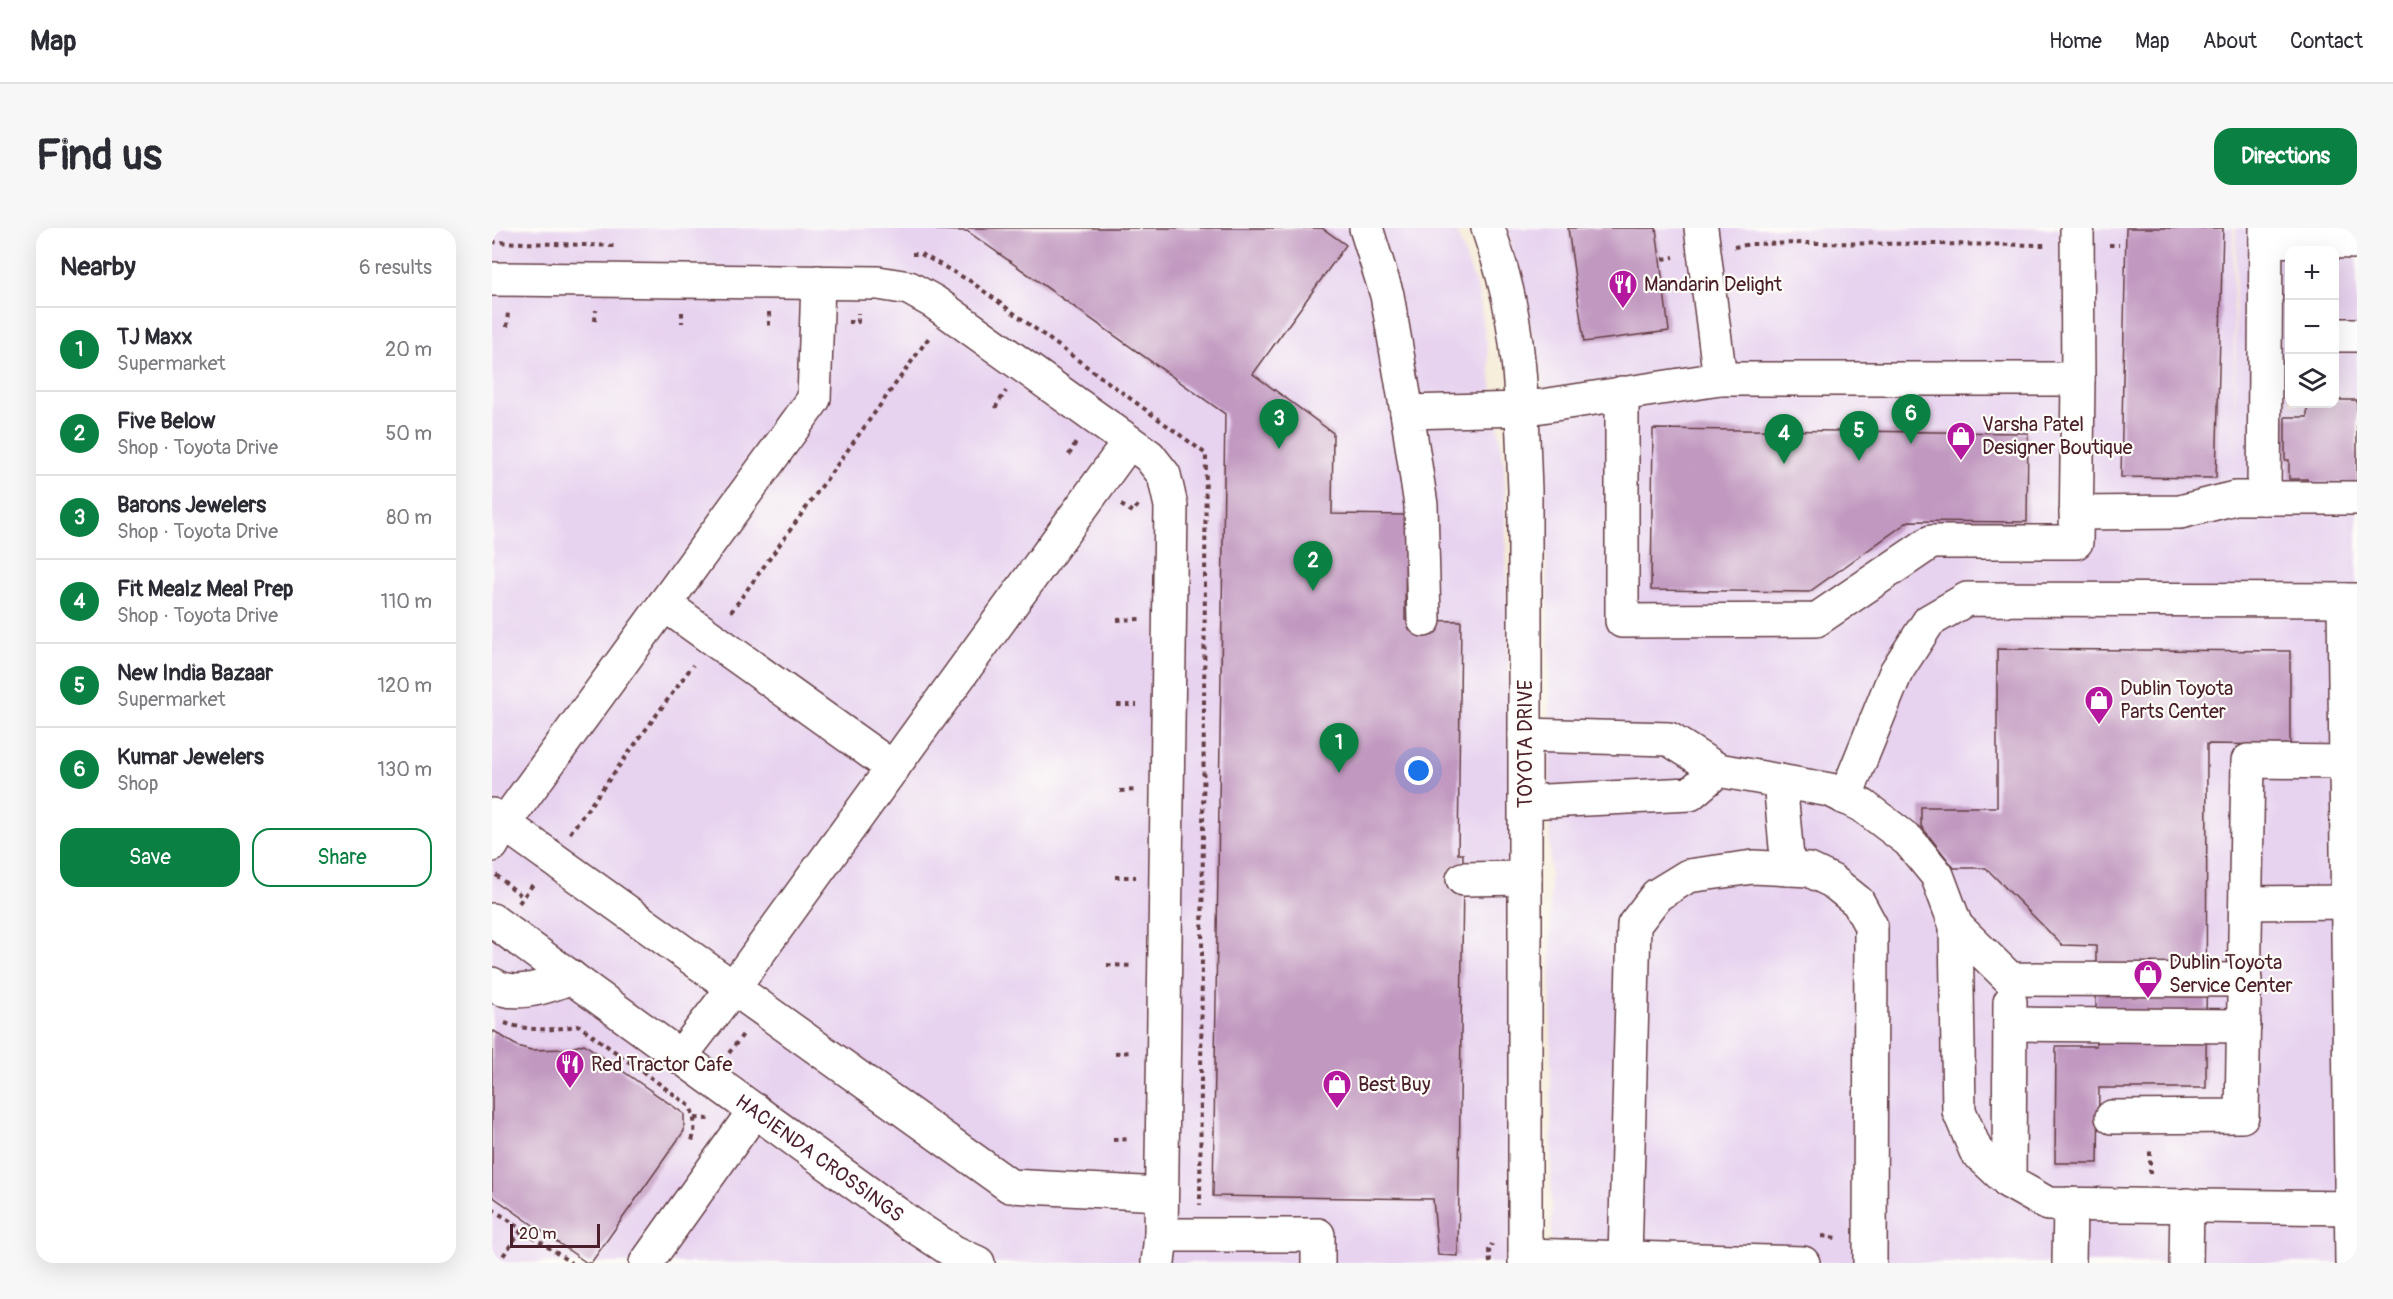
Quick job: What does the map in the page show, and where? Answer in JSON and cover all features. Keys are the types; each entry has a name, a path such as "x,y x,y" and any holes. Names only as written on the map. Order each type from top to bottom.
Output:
{"street":[{"path":"1366,228 1387,295 1421,505 1424,620"},
{"name":"TOYOTA DRIVE","path":"1488,228 1504,277 1514,337 1522,409 1525,490 1525,1259"},
{"path":"2264,498 2277,335 2266,234 2357,242"},
{"path":"1622,393 1622,621 1816,620 1931,542 2076,543 2078,236"},
{"path":"1703,240 1720,379"},
{"path":"492,279 878,283 909,288 941,307 1149,456 1164,475 1172,506 1159,1249 1318,1235 1318,1263"},
{"path":"818,282 814,399 496,828 733,988 1010,1186 1161,1194"},
{"path":"2339,335 2357,335"},
{"path":"1407,412 1522,409 1720,379 2078,379"},
{"path":"680,1057 733,988 1129,442"},
{"path":"2076,513 2180,512 2235,498 2357,498"},
{"path":"1845,798 1896,672 1929,621 1967,599 2350,600 2346,762 2348,902 2353,1013 2352,1263"},
{"path":"664,604 893,768"},
{"path":"1525,735 1669,740 1718,770 1830,790 1863,806 1909,841 1936,875 1956,926 1959,1112 1976,1151 2009,1182 2049,1204 2352,1208"},
{"path":"2112,1118 2242,1116 2248,760 2346,762"},
{"path":"1525,802 1690,794 1718,770"},
{"path":"1780,781 1788,869"},
{"path":"1630,1260 1634,926 1657,895 1688,876 1753,867 1809,870 1832,881 1858,902 1871,926 1870,1263"},
{"path":"1463,879 1525,878"},
{"path":"2246,903 2348,902"},
{"name":"HACIENDA CROSSINGS","path":"492,920 911,1224 954,1252 978,1263"},
{"path":"1956,926 2010,979 2245,980"},
{"path":"492,984 496,987 519,990 544,988 571,977"},
{"path":"2009,1182 2010,979"},
{"path":"2010,1024 2244,1026"},
{"path":"646,1263 755,1110"},
{"path":"2069,1263 2070,1204"},
{"path":"2186,1263 2187,1205"},
{"path":"1525,1259 1803,1263"}],"path":[{"path":"1663,259 1703,240 1751,244 2078,236 2119,245"},
{"path":"492,872 524,897"},
{"path":"501,1022 518,1028 541,1029 564,1029 578,1025 690,1106 695,1118 691,1146"},
{"path":"492,1209 571,1263"},
{"path":"498,1263 522,1229"}],"shaded area":[{"path":"492,228 1455,228 1479,294 1504,465 1516,1249 1531,1263 492,1263"},
{"path":"1507,228 2233,228 2235,478 2236,228 2357,228 2357,1263 1552,1263 1549,657 1543,382"}],"building":[{"path":"937,228 1322,228 1346,245 1253,374 1333,433 1332,514 1406,515 1405,620 1461,621 1458,854 1463,854 1463,879 1458,1256 1438,1255 1433,1199 1213,1196 1225,414 967,231 937,230"},
{"path":"1568,228 1656,228 1669,331 1584,342"},
{"path":"2126,228 2223,228 2216,478 2121,477"},
{"path":"2339,400 2357,400 2357,483 2307,483 2307,479 2289,479 2289,460 2285,460 2285,417 2307,417 2307,408 2339,408"},
{"path":"1653,429 2028,433 2027,522 1909,521 1809,592 1651,590"},
{"path":"1997,649 2290,651 2290,745 2207,744 2206,1088 2099,1088 2098,1163 2055,1163 2056,1046 2096,1046 2096,946 2062,945 1986,868 1954,868 1921,826 1921,807 1997,807"},
{"path":"494,1031 517,1046 531,1050 568,1049 584,1044 684,1114 684,1131 591,1263 587,1263 492,1196 492,1035"}],"place":[{"name":"Mandarin Delight","path":"1623,310"},
{"name":"Kumar Jewelers","path":"1911,444"},
{"name":"Barons Jewelers","path":"1279,449"},
{"name":"New India Bazaar","path":"1859,461"},
{"name":"Varsha Patel Designer Boutique","path":"1961,462"},
{"name":"Fit Mealz Meal Prep","path":"1784,464"},
{"name":"Five Below","path":"1313,591"},
{"name":"Dublin Toyota Parts Center","path":"2099,726"},
{"name":"TJ Maxx","path":"1339,773"},
{"name":"Dublin Toyota Service Center","path":"2148,1000"},
{"name":"Red Tractor Cafe","path":"570,1090"},
{"name":"Best Buy","path":"1337,1110"}]}
